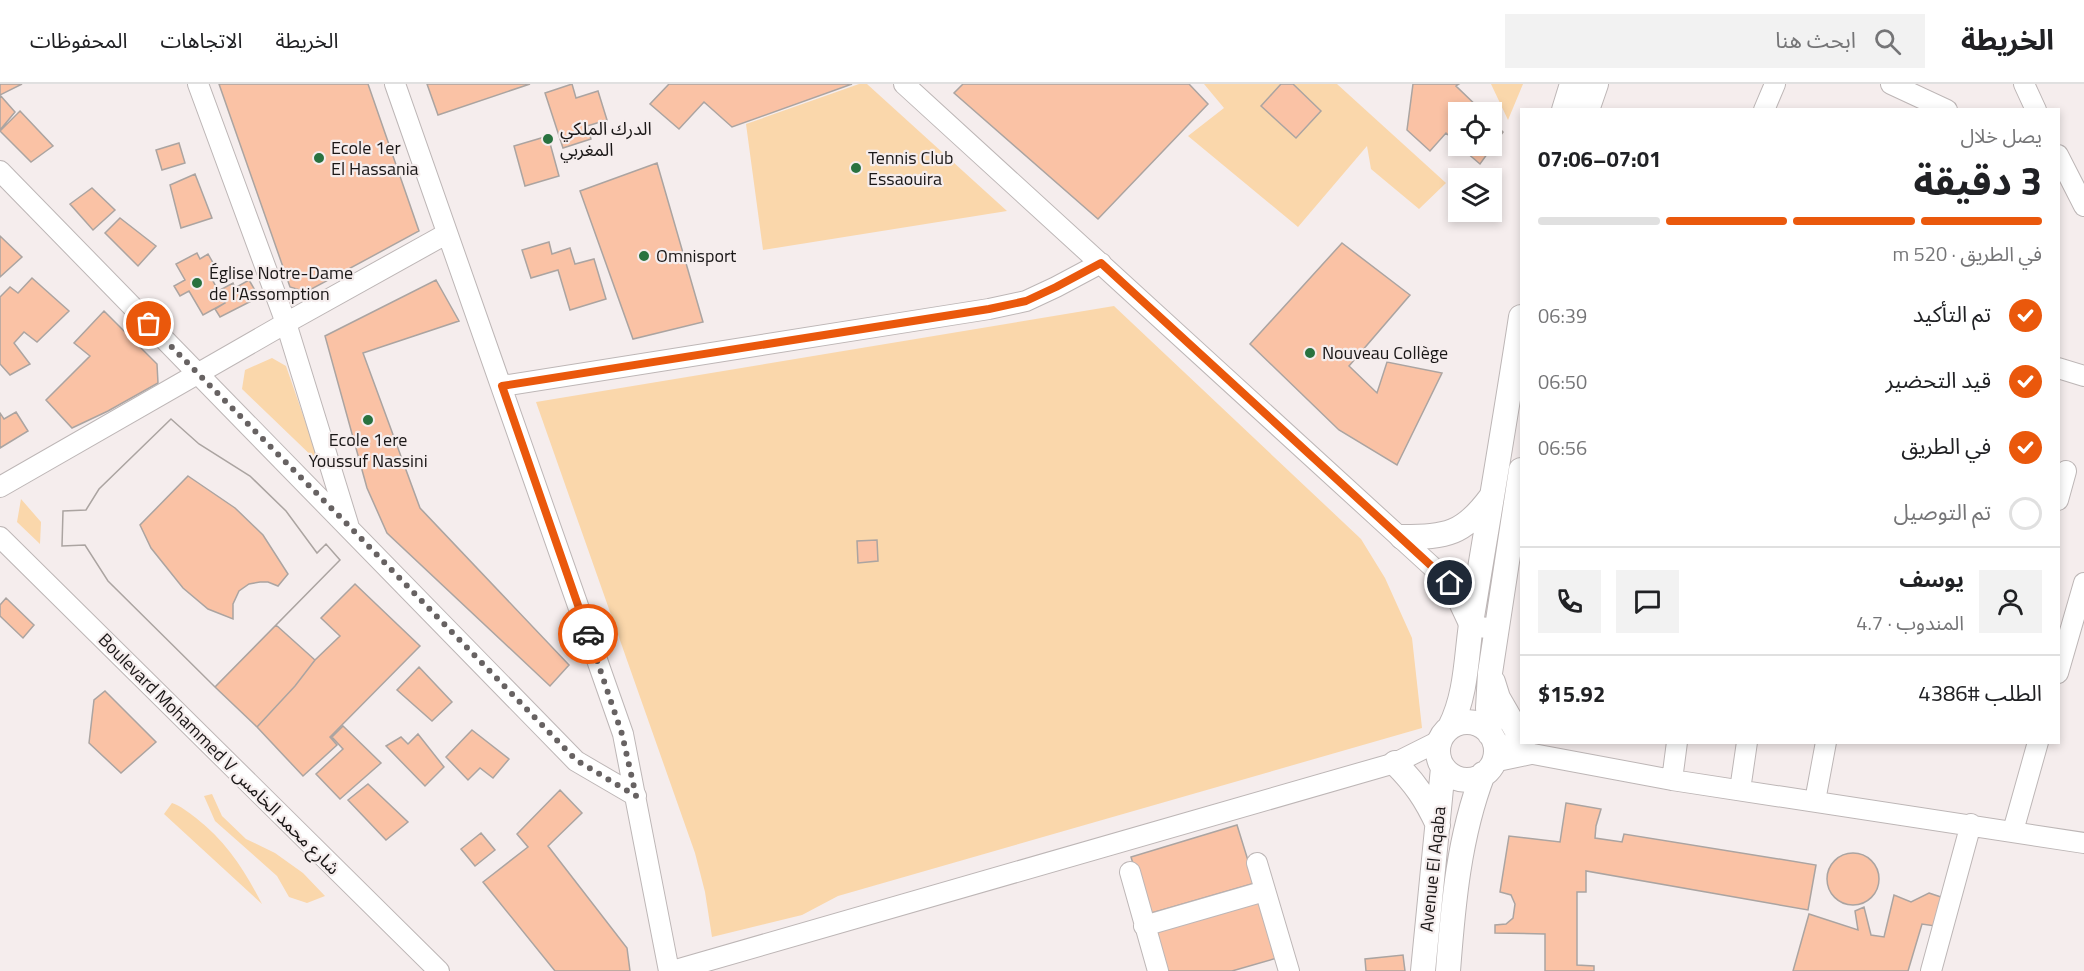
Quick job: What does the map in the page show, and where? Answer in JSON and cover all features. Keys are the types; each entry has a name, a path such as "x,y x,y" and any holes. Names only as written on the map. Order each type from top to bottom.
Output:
{"main road":[{"path":"1565,108 1572,84"},
{"path":"1588,108 1596,84"},
{"name":"Avenue El Aqaba","path":"1423,971 1438,827 1443,749 1461,698 1470,626 1520,323"},
{"name":"Avenue El Aqaba","path":"1448,971 1452,921 1466,830 1475,795 1490,753 1488,708 1490,673 1520,477"},
{"path":"1402,537 1432,537 1458,530 1477,516 1491,497"},
{"path":"1490,673 1498,698 1520,735"},
{"path":"1467,722 1484,727 1490,753 1466,779 1450,774 1443,749 1467,722"},
{"path":"1395,763 1411,778 1427,799 1438,827"}],"street":[{"path":"198,84 286,323 349,526"},
{"path":"395,84 622,734 670,971 1443,749"},
{"path":"1765,108 1775,84"},
{"path":"1891,84 1943,108"},
{"path":"2024,84 2035,108"},
{"path":"909,85 1450,583 1470,626 1497,629"},
{"path":"2060,159 2084,206"},
{"path":"0,171 576,760 636,796"},
{"path":"0,487 446,234"},
{"path":"502,386 989,309 1026,301 1101,263"},
{"path":"2060,369 2084,376"},
{"path":"2060,495 2069,471"},
{"name":"Boulevard Mohammed V شارع محمد الخامس","path":"0,537 439,971"},
{"path":"1450,583 1504,592"},
{"path":"2060,665 2084,583"},
{"path":"1672,780 1677,744"},
{"path":"1740,790 1747,744"},
{"path":"1815,801 1826,744"},
{"path":"2013,831 2035,744"},
{"path":"1490,753 1526,745 1672,780 2084,843"},
{"path":"1931,971 1971,824"},
{"path":"1257,863 1288,971"},
{"path":"1130,872 1158,971"},
{"path":"1144,926 1265,891"}],"shaded area":[{"name":"Tennis Club Essaouira","path":"859,84 867,84 1007,211 763,250 746,124"},
{"path":"1204,84 1337,84 1446,183 1419,209 1371,169 1367,146 1298,227 1188,136 1224,108"},
{"path":"1491,84 1523,84 1508,120 1502,102 1500,102"},
{"path":"1114,306 1361,539 1385,578 1412,638 1422,728 838,896 802,915 712,937 705,892 695,853 536,402"},
{"path":"272,358 286,366 320,464 242,389 245,370"},
{"path":"21,499 41,522 40,544 17,522"},
{"path":"212,794 222,816 246,839 275,853 303,873 325,896 307,903 289,897 277,876 215,821 204,796"},
{"path":"172,803 181,807 217,836 242,868 262,904 164,814"}],"building":[{"path":"0,84 22,84 0,95"},
{"name":"Ecole 1er El Hassania","path":"219,84 368,84 419,231 306,292 290,287"},
{"path":"427,84 530,84 438,115"},
{"path":"572,84 576,98 598,91 607,120 587,126 591,139 563,148 545,93"},
{"path":"669,84 852,84 732,127 704,102 679,129 650,104"},
{"path":"963,84 1189,84 1208,104 1098,219 954,93"},
{"path":"1281,84 1293,84 1321,111 1296,138 1261,106"},
{"path":"1413,84 1459,84 1456,86 1473,102 1448,102 1448,135 1446,133 1430,151 1407,130"},
{"path":"0,95 15,112 0,130"},
{"path":"20,111 53,146 31,162 0,131"},
{"path":"548,136 559,176 525,186 514,146"},
{"path":"179,143 185,163 162,170 156,150"},
{"path":"1471,156 1486,156 1480,164"},
{"name":"Omnisport","path":"657,163 703,322 633,339 580,191"},
{"path":"195,174 212,218 181,228 170,185"},
{"path":"92,188 115,210 93,230 70,204"},
{"path":"120,218 156,246 138,266 105,233"},
{"path":"0,236 22,257 0,277"},
{"path":"549,242 552,254 570,248 575,264 594,259 606,299 570,310 558,270 531,278 522,250"},
{"name":"Nouveau Collège","path":"1342,243 1410,295 1349,366 1377,393 1387,362 1442,373 1397,465 1339,430 1250,344"},
{"name":"Église Notre-Dame de l'Assomption","path":"197,253 200,259 208,254 221,277 213,281 225,303 203,315 189,291 180,296 174,286 185,280 176,264"},
{"path":"32,278 69,311 37,342 24,332 14,343 30,364 10,375 0,364 0,297 10,287 18,293"},
{"path":"249,280 259,297 220,317 215,309 225,303 218,291 233,283 235,288"},
{"name":"Ecole 1ere Youssuf Nassini","path":"436,280 459,321 363,353 420,508 569,665 550,686 387,533 367,488 325,336"},
{"path":"104,311 157,364 158,383 72,428 46,400 90,356 74,343"},
{"path":"16,412 28,431 0,448 0,413 4,419"},
{"path":"171,419 199,444 250,476 286,511 317,553 326,544 340,560 215,687 108,581 85,545 62,546 63,511 86,510 99,489","holes":["188,476 235,508 263,535 288,574 278,586 260,582 249,584 239,591 233,604 233,619 208,609 183,588 151,548 140,525"]},
{"path":"171,419 199,444 250,476 286,511 317,553 326,544 340,560 215,687 108,581 85,545 62,546 63,511 86,510 99,489"},
{"path":"877,540 878,561 858,563 857,541"},
{"path":"355,584 420,646 330,737 337,745 303,776 257,727 295,686 315,660 340,636 321,618"},
{"path":"6,598 34,625 23,638 0,616 0,605"},
{"path":"276,625 315,660 295,686 257,727 215,687"},
{"path":"419,667 452,702 432,721 397,690"},
{"path":"105,691 156,742 121,773 89,743 94,700"},
{"path":"343,726 381,763 340,799 316,774 343,749 332,737"},
{"path":"472,730 509,759 493,778 480,768 468,780 446,757"},
{"path":"418,734 444,767 425,786 386,746 401,737 408,744"},
{"path":"368,784 408,822 386,840 348,800"},
{"path":"560,790 582,813 548,846 627,948 630,971 555,971 483,882 528,847 517,834"},
{"path":"1566,803 1601,809 1595,838 1622,842 1624,834 1816,865 1808,910 1586,871 1586,892 1577,892 1577,965 1594,966 1594,971 1545,971 1545,934 1495,933 1495,925 1506,924 1513,918 1515,904 1511,895 1500,892 1509,836 1560,842"},
{"path":"1237,825 1255,883 1148,914 1131,857"},
{"path":"481,833 495,850 475,866 461,849"},
{"path":"1853,853 1867,857 1875,865 1879,879 1875,893 1867,901 1853,905 1839,901 1831,893 1827,879 1831,865 1839,857"},
{"path":"1929,893 1944,898 1935,926 1922,924 1908,971 1793,971 1809,914 1858,930 1855,911 1864,907 1871,935 1884,937 1894,895 1911,902"},
{"path":"1259,900 1277,958 1232,971 1164,971 1153,932"},
{"path":"1403,955 1405,971 1366,971 1365,959"}],"way so far":[{"path":"149,324 576,760 636,796 622,734 588,634"}],"place":[{"name":"الدرك الملكي المغربي","path":"548,139"},
{"name":"Ecole 1er El Hassania","path":"319,158"},
{"name":"Tennis Club Essaouira","path":"856,168"},
{"name":"Omnisport","path":"644,256"},
{"name":"Église Notre-Dame de l'Assomption","path":"197,283"},
{"name":"Nouveau Collège","path":"1310,353"},
{"name":"Ecole 1ere Youssuf Nassini","path":"368,420"}],"route":[{"path":"588,634 502,386 989,309 1026,301 1101,263 1450,583"}]}
